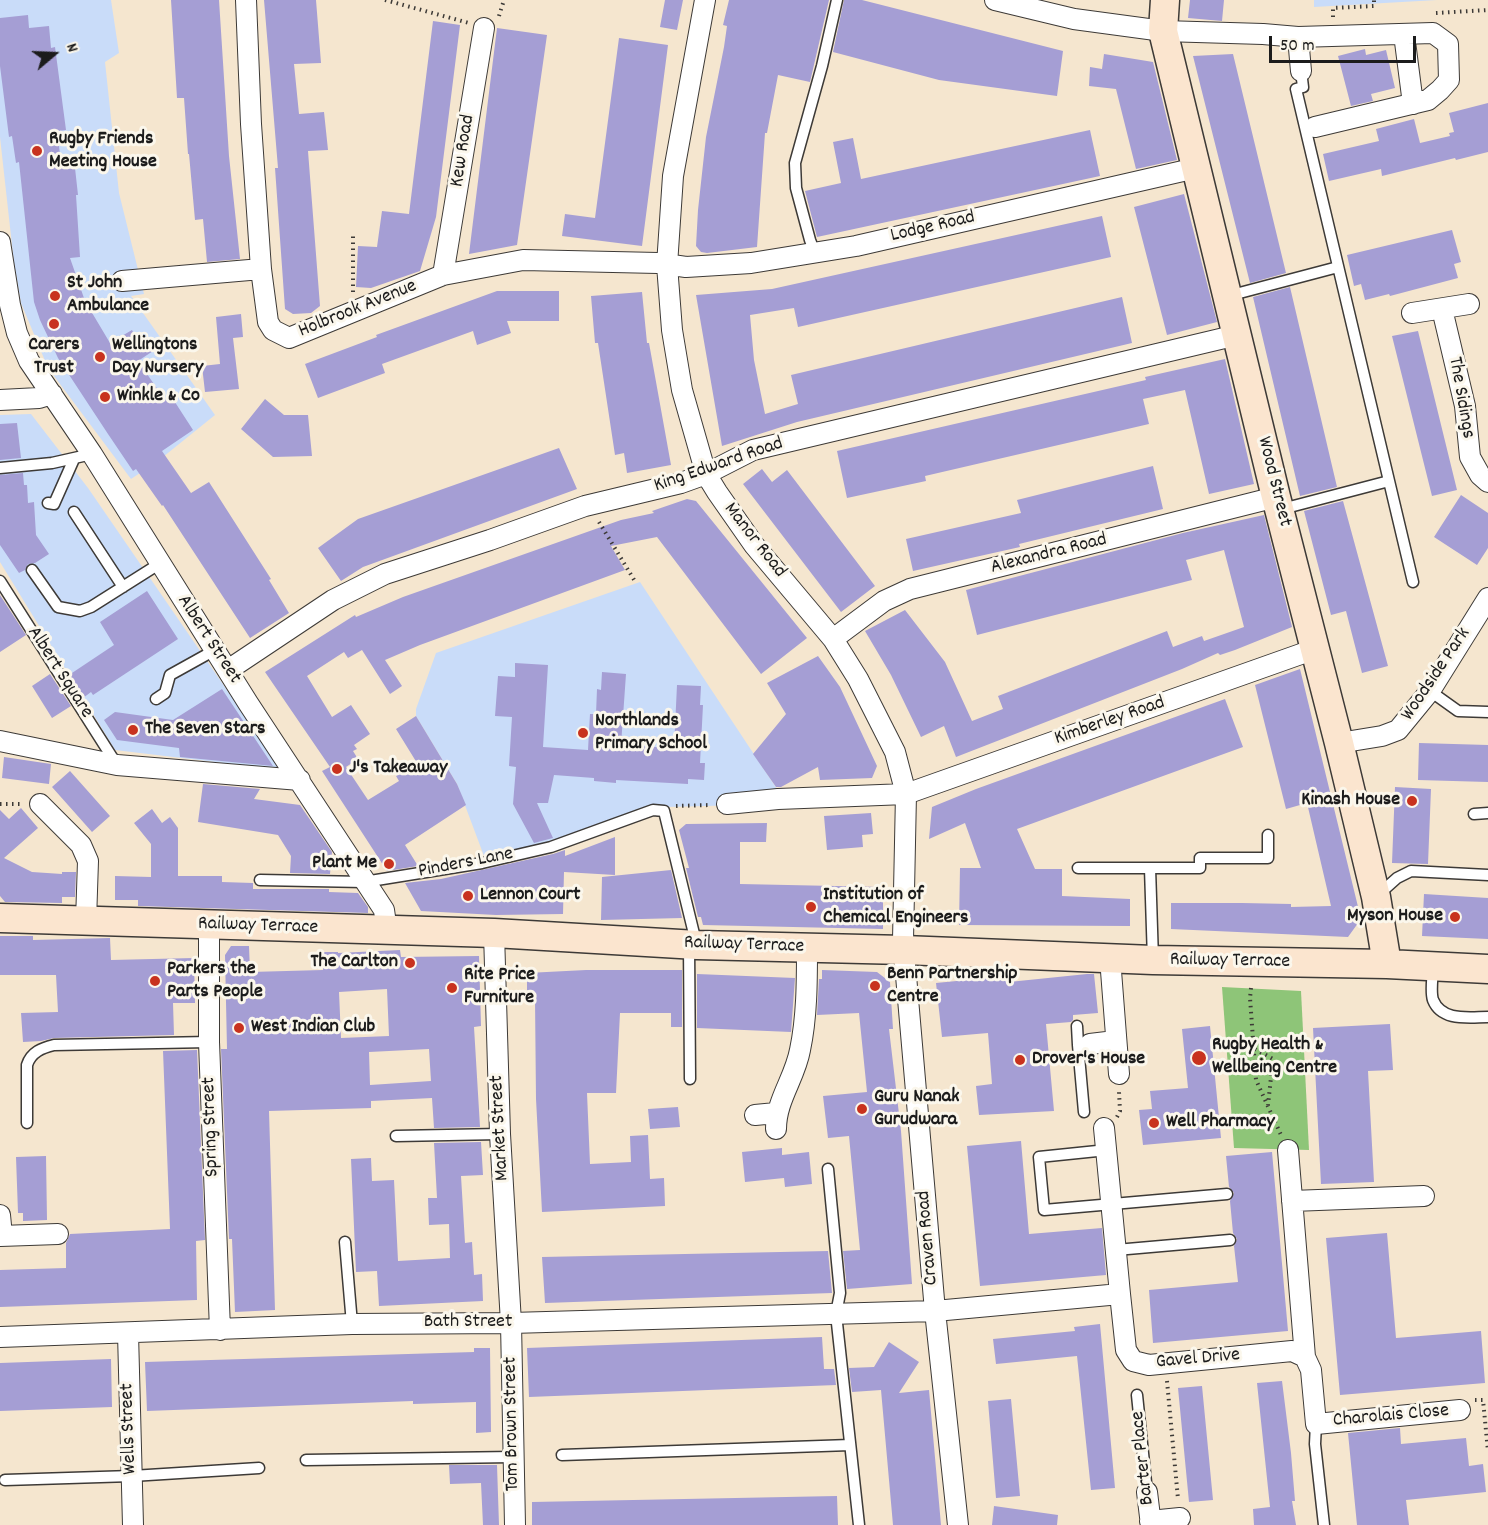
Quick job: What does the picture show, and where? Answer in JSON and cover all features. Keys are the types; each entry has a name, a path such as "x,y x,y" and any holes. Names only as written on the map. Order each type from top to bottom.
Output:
{"street":[{"name":"Holbrook Avenue","path":"246,0 251,124 261,269 268,322 280,335 289,339 443,275 523,260 604,261 667,265"},
{"name":"Manor Road","path":"705,0 673,176 667,265 672,330 682,390 706,474 754,545 833,639 858,679 895,752 906,794 904,951"},
{"path":"995,0 1074,18 1163,31 1298,37 1433,33 1448,44 1449,80 1428,100 1315,127"},
{"name":"Wood Street","path":"1165,0 1163,31 1277,504 1376,897 1387,964"},
{"name":"Kew Road","path":"443,275 484,28"},
{"path":"1404,34 1413,104"},
{"path":"1298,37 1301,71"},
{"name":"Lodge Road","path":"667,265 686,267 751,263 856,246 1196,168"},
{"name":"Albert Street","path":"0,242 5,306 29,361 52,394 83,457 159,564 384,910 387,931"},
{"path":"122,282 261,269"},
{"path":"1412,313 1469,303"},
{"name":"The Sidings","path":"1442,309 1465,406 1470,457 1479,475 1488,482"},
{"name":"King Edward Road","path":"228,670 333,600 385,574 593,505 681,483 706,474 753,450 1237,335"},
{"path":"0,400 39,398 52,394"},
{"name":"Alexandra Road","path":"833,639 884,602 910,589 1277,504"},
{"name":"Woodside Park","path":"1339,743 1382,736 1398,730 1430,691 1488,598"},
{"name":"Kimberley Road","path":"906,794 1315,649"},
{"path":"0,741 117,765 300,780"},
{"path":"727,804 778,799 906,794"},
{"path":"40,804 81,845 88,861 86,921"},
{"name":"Railway Terrace","path":"0,918 494,933 693,945 1154,960 1387,964 1488,969"},
{"name":"Spring Street","path":"209,925 209,1042 220,1330"},
{"name":"Market Street","path":"494,933 511,1323"},
{"path":"755,1115 776,1121 800,1052 804,1024 807,948"},
{"name":"Craven Road","path":"904,951 935,1311 958,1525"},
{"path":"1110,958 1119,1074"},
{"path":"1084,1044 1115,1041"},
{"path":"935,1311 1120,1294 1106,1139"},
{"path":"1288,1150 1305,1357 1311,1370 1316,1424"},
{"path":"1292,1201 1424,1196"},
{"path":"0,1215 1,1236 58,1234"},
{"name":"Gavel Drive","path":"1120,1294 1126,1350 1133,1361 1149,1365 1165,1364 1292,1351 1305,1357"},
{"name":"Bath Street","path":"0,1337 352,1324 511,1323 935,1311"},
{"name":"Tom Brown Street","path":"511,1323 515,1525"},
{"name":"Wells Street","path":"128,1333 134,1525"},
{"name":"Charolais Close","path":"1316,1424 1460,1410"},
{"name":"Barter Place","path":"1147,1492 1150,1523 1180,1518"}],"lane":[{"path":"815,253 796,188 795,163 822,66 837,0"},
{"path":"1301,71 1303,87 1296,89 1413,582"},
{"path":"1228,297 1338,267"},
{"path":"0,468 52,464 83,457"},
{"path":"48,503 54,504 83,457"},
{"path":"1277,504 1389,481"},
{"path":"75,512 123,587"},
{"path":"32,570 58,607 80,611 91,607 159,564"},
{"name":"Albert Square","path":"0,581 117,765"},
{"path":"156,699 165,693 170,675 215,650"},
{"path":"1430,691 1458,711 1488,712"},
{"name":"Pinders Lane","path":"260,880 364,882 482,863 551,847 653,810 664,811"},
{"path":"664,811 693,945 690,1079"},
{"path":"1474,814 1488,813"},
{"path":"1078,868 1200,868 1200,858 1268,858 1268,835"},
{"path":"1150,868 1154,960"},
{"path":"1376,897 1397,878 1411,871 1488,875"},
{"path":"1433,966 1432,997 1438,1007 1452,1017 1488,1017"},
{"path":"1077,1026 1084,1044 1084,1112"},
{"path":"27,1123 27,1065 29,1059 41,1048 54,1045 209,1042"},
{"path":"396,1136 501,1134"},
{"path":"1106,1139 1039,1157 1044,1210 1227,1194"},
{"path":"828,1169 840,1293 836,1314 858,1525"},
{"path":"1116,1251 1230,1240"},
{"path":"345,1242 352,1324"},
{"name":"Barter Place","path":"1137,1395 1147,1492"},
{"name":"Charolais Close","path":"1316,1424 1315,1444 1324,1525"},
{"path":"562,1455 850,1445"},
{"path":"306,1460 513,1456"},
{"path":"5,1480 132,1476 259,1468"}],"path":[{"path":"385,0 484,28"},
{"path":"1333,18 1333,8 1374,6 1374,0"},
{"path":"352,312 353,236"},
{"path":"593,505 598,520 636,583"},
{"path":"664,811 677,806 727,804"},
{"path":"1251,988 1256,1080 1288,1150"},
{"path":"1254,1048 1273,1059 1268,1107"},
{"path":"1106,1139 1120,1111 1119,1074"},
{"path":"1165,1364 1180,1518"},
{"path":"1460,1410 1469,1401 1484,1400 1488,1451"}],"shaded area":[{"path":"0,0 111,0 119,53 105,62 119,193 144,294 131,296 215,415 158,461 131,479 48,368 21,303 14,263 0,137"},
{"path":"1314,0 1437,0 1314,7"},
{"path":"31,414 88,488 282,770 115,750 0,562 0,415"},
{"name":"Northlands Primary School","path":"640,582 777,789 745,805 666,807 536,846 484,856 457,784 416,716 416,709 436,653"}],"green space":[{"path":"1222,987 1301,991 1309,1150 1234,1148"}],"building":[{"path":"171,0 219,0 229,156 240,259 207,262 203,219 195,220 184,98 177,98"},
{"path":"264,0 316,0 321,63 294,64 299,114 324,112 328,150 308,151 320,306 311,313 293,314 285,309 275,168 278,168"},
{"path":"665,0 683,0 677,30 660,27"},
{"path":"729,0 829,0 810,82 778,75 767,133 765,133 757,247 707,253 701,252 696,246 698,210 706,137 724,47 727,26 723,25"},
{"path":"844,0 862,0 1063,51 1057,96 939,80 833,52"},
{"path":"1190,0 1224,0 1222,21 1188,18"},
{"path":"28,15 29,28 49,26 51,48 55,47 66,130 57,131 61,162 64,162 65,169 75,168 78,195 76,195 80,257 70,258 85,301 110,343 132,330 138,342 145,338 153,351 138,361 165,400 171,396 193,430 162,451 191,493 209,482 271,579 269,580 289,613 250,638 163,505 136,469 133,471 108,434 58,358 40,320 34,302 19,162 16,163 12,136 9,137 0,66 0,18"},
{"path":"433,21 460,25 436,217 420,271 371,288 356,287 358,246 377,247 382,211 409,214"},
{"path":"497,28 547,35 517,245 469,254"},
{"path":"619,38 668,45 642,246 562,236 565,214 595,218"},
{"path":"1365,49 1366,55 1386,50 1395,88 1371,94 1373,101 1351,106 1338,56"},
{"path":"1104,54 1153,62 1177,160 1136,169 1116,89 1089,86 1090,67 1102,69"},
{"path":"1233,54 1286,273 1250,283 1193,56"},
{"path":"1488,103 1488,152 1382,176 1381,169 1329,181 1323,154 1379,141 1376,129 1414,119 1420,143 1450,136 1449,133 1454,132 1449,113"},
{"path":"1090,130 1100,176 817,237 805,191 841,183 833,142 853,138 861,179"},
{"path":"1184,194 1217,322 1167,335 1134,207"},
{"path":"1102,216 1111,257 798,327 794,308 750,315 754,360 765,414 798,404 791,375 1122,297 1132,343 797,422 722,446 696,295 772,289"},
{"path":"1452,230 1461,262 1454,264 1458,278 1390,296 1389,294 1365,300 1361,284 1354,286 1347,255"},
{"path":"1290,287 1337,487 1300,496 1253,297"},
{"path":"497,291 559,291 559,321 507,321 511,333 477,345 473,331 382,364 385,373 318,398 305,364 377,337 376,335"},
{"path":"642,292 647,343 649,343 671,465 627,473 624,453 615,455 598,343 595,343 591,296"},
{"path":"241,314 243,337 233,338 239,389 205,392 202,366 220,364 216,317"},
{"path":"1418,331 1457,490 1432,496 1392,336"},
{"path":"1225,359 1254,484 1209,494 1185,390 1143,399 1149,424 925,476 926,481 847,498 837,451 1146,380 1145,377"},
{"path":"265,399 284,415 308,415 312,456 273,457 241,429"},
{"path":"17,423 21,458 0,460 0,424"},
{"path":"559,448 577,489 363,567 341,581 318,548 358,519"},
{"path":"1153,466 1163,509 1019,544 1020,547 913,571 906,539 1021,513 1017,500"},
{"path":"762,469 772,482 787,470 875,586 841,612 743,484"},
{"path":"23,473 24,485 27,485 28,503 34,502 36,535 49,554 35,563 28,564 25,570 19,573 0,545 0,475"},
{"path":"1461,495 1488,513 1488,548 1477,565 1434,537"},
{"path":"687,499 696,501 807,638 761,674 657,537 611,546 625,570 385,660 402,686 390,694 362,650 348,658 344,652 307,676 332,717 351,705 370,734 354,745 357,749 353,751 358,759 346,767 368,800 399,781 396,776 417,763 396,729 416,716 457,784 466,805 405,845 418,866 387,871 322,771 330,767 265,672 355,615 356,617 403,597 621,520 654,513 652,511"},
{"path":"1343,501 1388,666 1362,673 1346,611 1331,615 1304,511"},
{"path":"1264,515 1292,627 1235,650 1220,655 1218,653 956,757 944,726 921,737 891,675 865,631 905,610 945,662 972,721 1003,709 998,696 1167,631 1173,647 1202,636 1204,641 1244,627 1224,550 1186,560 1192,580 977,635 966,590 1183,533"},
{"path":"147,591 178,639 93,695 91,692 83,698 69,675 114,645 100,622"},
{"path":"0,595 26,635 0,652"},
{"path":"818,656 840,687 877,766 872,778 820,780 818,767 781,787 776,787 753,754 786,714 767,683"},
{"path":"515,663 548,665 543,747 588,750 590,714 596,714 597,689 601,690 602,672 626,674 621,745 674,748 677,685 701,686 700,705 703,705 700,763 705,763 704,780 688,779 688,784 616,780 616,783 594,781 594,778 554,775 548,803 537,803 553,838 534,843 513,804 516,767 509,766 512,717 495,716 498,676 515,677"},
{"path":"1300,669 1361,919 1348,937 1171,929 1171,903 1331,906 1307,803 1286,809 1255,685"},
{"path":"50,674 71,706 52,718 32,686"},
{"path":"222,689 273,766 180,757 179,748 117,740 104,720 115,712 173,720"},
{"path":"1225,699 1243,747 1017,829 1035,869 1062,869 1062,896 1130,899 1130,926 959,925 960,868 981,868 965,823 929,839 932,807"},
{"path":"1419,743 1488,745 1488,782 1418,780"},
{"path":"4,757 51,764 49,784 2,778"},
{"path":"70,771 110,816 92,832 52,787"},
{"path":"203,784 260,789 254,799 300,805 332,852 330,874 290,873 291,856 278,835 198,822"},
{"path":"1395,787 1431,789 1428,864 1392,863"},
{"path":"21,808 38,828 4,858 32,872 62,874 62,872 76,872 75,897 62,897 62,903 5,902 0,896 0,810 9,819"},
{"path":"152,809 162,823 170,817 178,828 178,876 222,876 222,882 253,883 253,889 329,889 329,892 358,893 368,907 368,913 138,906 138,900 115,900 115,876 151,877 151,844 134,823"},
{"path":"871,813 873,834 862,835 863,847 827,850 824,816"},
{"path":"767,823 766,842 740,842 740,884 883,887 883,929 703,925 701,917 698,917 679,830 686,824"},
{"path":"615,837 615,875 564,872 563,914 496,915 421,911 405,883 441,879 565,850 565,856"},
{"path":"671,870 682,918 601,920 602,877"},
{"name":"Myson House","path":"1424,894 1488,898 1488,939 1422,936"},
{"path":"0,936 33,936 33,940 110,938 111,960 194,958 195,1003 173,1003 174,1035 54,1038 23,1042 21,1013 58,1012 56,975 0,975"},
{"path":"231,946 249,946 250,972 323,970 323,952 400,950 401,957 479,956 481,1026 474,1027 480,1127 434,1128 432,1098 371,1101 371,1108 269,1111 275,1310 235,1312 232,1239 229,1239 221,1049 227,1049 225,955","holes":["387,989 389,1036 341,1038 339,992","429,1049 431,1081 370,1085 369,1052"]},
{"path":"586,970 682,970 682,1027 671,1027 671,1013 620,1013 616,1093 587,1093 590,1164 631,1162 630,1136 648,1135 650,1179 664,1178 665,1206 542,1212 536,1099 535,999 527,999 527,973"},
{"path":"822,970 877,972 890,982 893,1029 889,1029 901,1131 912,1284 847,1289 843,1251 860,1250 849,1136 828,1138 823,1096 867,1092 859,1013 817,1015 819,979 822,979"},
{"path":"697,974 795,978 791,1032 697,1028"},
{"name":"Drover's House","path":"1094,974 1098,1013 1073,1015 1071,1022 1046,1024 1054,1111 979,1115 976,1086 992,1084 988,1033 942,1037 936,983 1008,976 1009,982"},
{"path":"1390,1024 1393,1070 1368,1071 1374,1182 1321,1184 1313,1028"},
{"name":"Rugby Health & Wellbeing Centre","path":"1210,1026 1221,1138 1143,1145 1139,1110 1152,1109 1150,1091 1188,1088 1182,1029"},
{"path":"197,1050 205,1240 196,1241 197,1300 0,1307 0,1270 66,1268 66,1243 70,1234 170,1229 163,1051"},
{"path":"678,1107 680,1127 650,1129 648,1109"},
{"path":"1021,1141 1029,1234 1102,1228 1106,1275 980,1286 967,1146"},
{"path":"481,1142 483,1175 461,1176 465,1243 472,1242 474,1275 482,1274 483,1301 379,1306 377,1271 356,1272 351,1159 371,1158 372,1181 394,1180 398,1261 450,1258 449,1224 429,1225 428,1198 437,1198 434,1143"},
{"path":"782,1148 782,1155 809,1152 812,1184 785,1187 784,1178 745,1182 742,1152"},
{"path":"1272,1152 1288,1331 1153,1343 1149,1290 1238,1282 1234,1246 1237,1239 1233,1233 1230,1201 1234,1193 1229,1187 1226,1156"},
{"path":"46,1156 47,1220 23,1221 23,1213 18,1213 16,1157"},
{"path":"1387,1233 1396,1338 1481,1331 1485,1383 1340,1395 1326,1238"},
{"path":"828,1251 832,1293 545,1303 542,1257"},
{"path":"1100,1324 1115,1488 1091,1490 1077,1356 996,1364 993,1339 1075,1331 1074,1327"},
{"path":"822,1337 824,1369 834,1369 836,1385 529,1397 527,1348"},
{"path":"889,1342 919,1362 899,1393 929,1390 941,1525 893,1525 881,1390 852,1392 849,1368 874,1367"},
{"path":"474,1348 490,1348 491,1432 476,1433 476,1402 413,1404 413,1401 147,1411 145,1362 474,1352"},
{"path":"111,1359 112,1407 0,1411 0,1363"},
{"path":"1282,1381 1291,1453 1295,1501 1292,1501 1296,1525 1254,1525 1253,1509 1270,1507 1257,1383"},
{"path":"1202,1386 1213,1500 1189,1502 1178,1388"},
{"path":"1011,1399 1020,1496 996,1498 988,1401"},
{"path":"1400,1428 1401,1444 1466,1438 1469,1466 1483,1464 1486,1492 1406,1500 1409,1525 1357,1525 1348,1433"},
{"path":"449,1465 497,1465 499,1525 483,1525 481,1483 450,1484"},
{"path":"837,1496 838,1525 532,1525 532,1502"},
{"path":"994,1506 1058,1515 1057,1525 992,1525"}],"place":[{"name":"Rugby Friends Meeting House","path":"37,151"},
{"name":"St John Ambulance","path":"55,296"},
{"name":"Carers Trust","path":"54,324"},
{"name":"Wellingtons Day Nursery","path":"100,357"},
{"name":"Winkle & Co","path":"105,397"},
{"name":"The Seven Stars","path":"133,730"},
{"name":"Northlands Primary School","path":"583,733"},
{"name":"J's Takeaway","path":"337,769"},
{"name":"Kinash House","path":"1412,801"},
{"name":"Plant Me","path":"389,864"},
{"name":"Lennon Court","path":"468,896"},
{"name":"Institution of Chemical Engineers","path":"811,907"},
{"name":"Myson House","path":"1455,917"},
{"name":"The Carlton","path":"410,963"},
{"name":"Parkers the Parts People","path":"155,981"},
{"name":"Benn Partnership Centre","path":"875,986"},
{"name":"Rite Price Furniture","path":"452,988"},
{"name":"West Indian Club","path":"239,1028"},
{"name":"Rugby Health & Wellbeing Centre","path":"1199,1058"},
{"name":"Drover's House","path":"1020,1060"},
{"name":"Guru Nanak Gurudwara","path":"862,1109"},
{"name":"Well Pharmacy","path":"1154,1123"}]}
